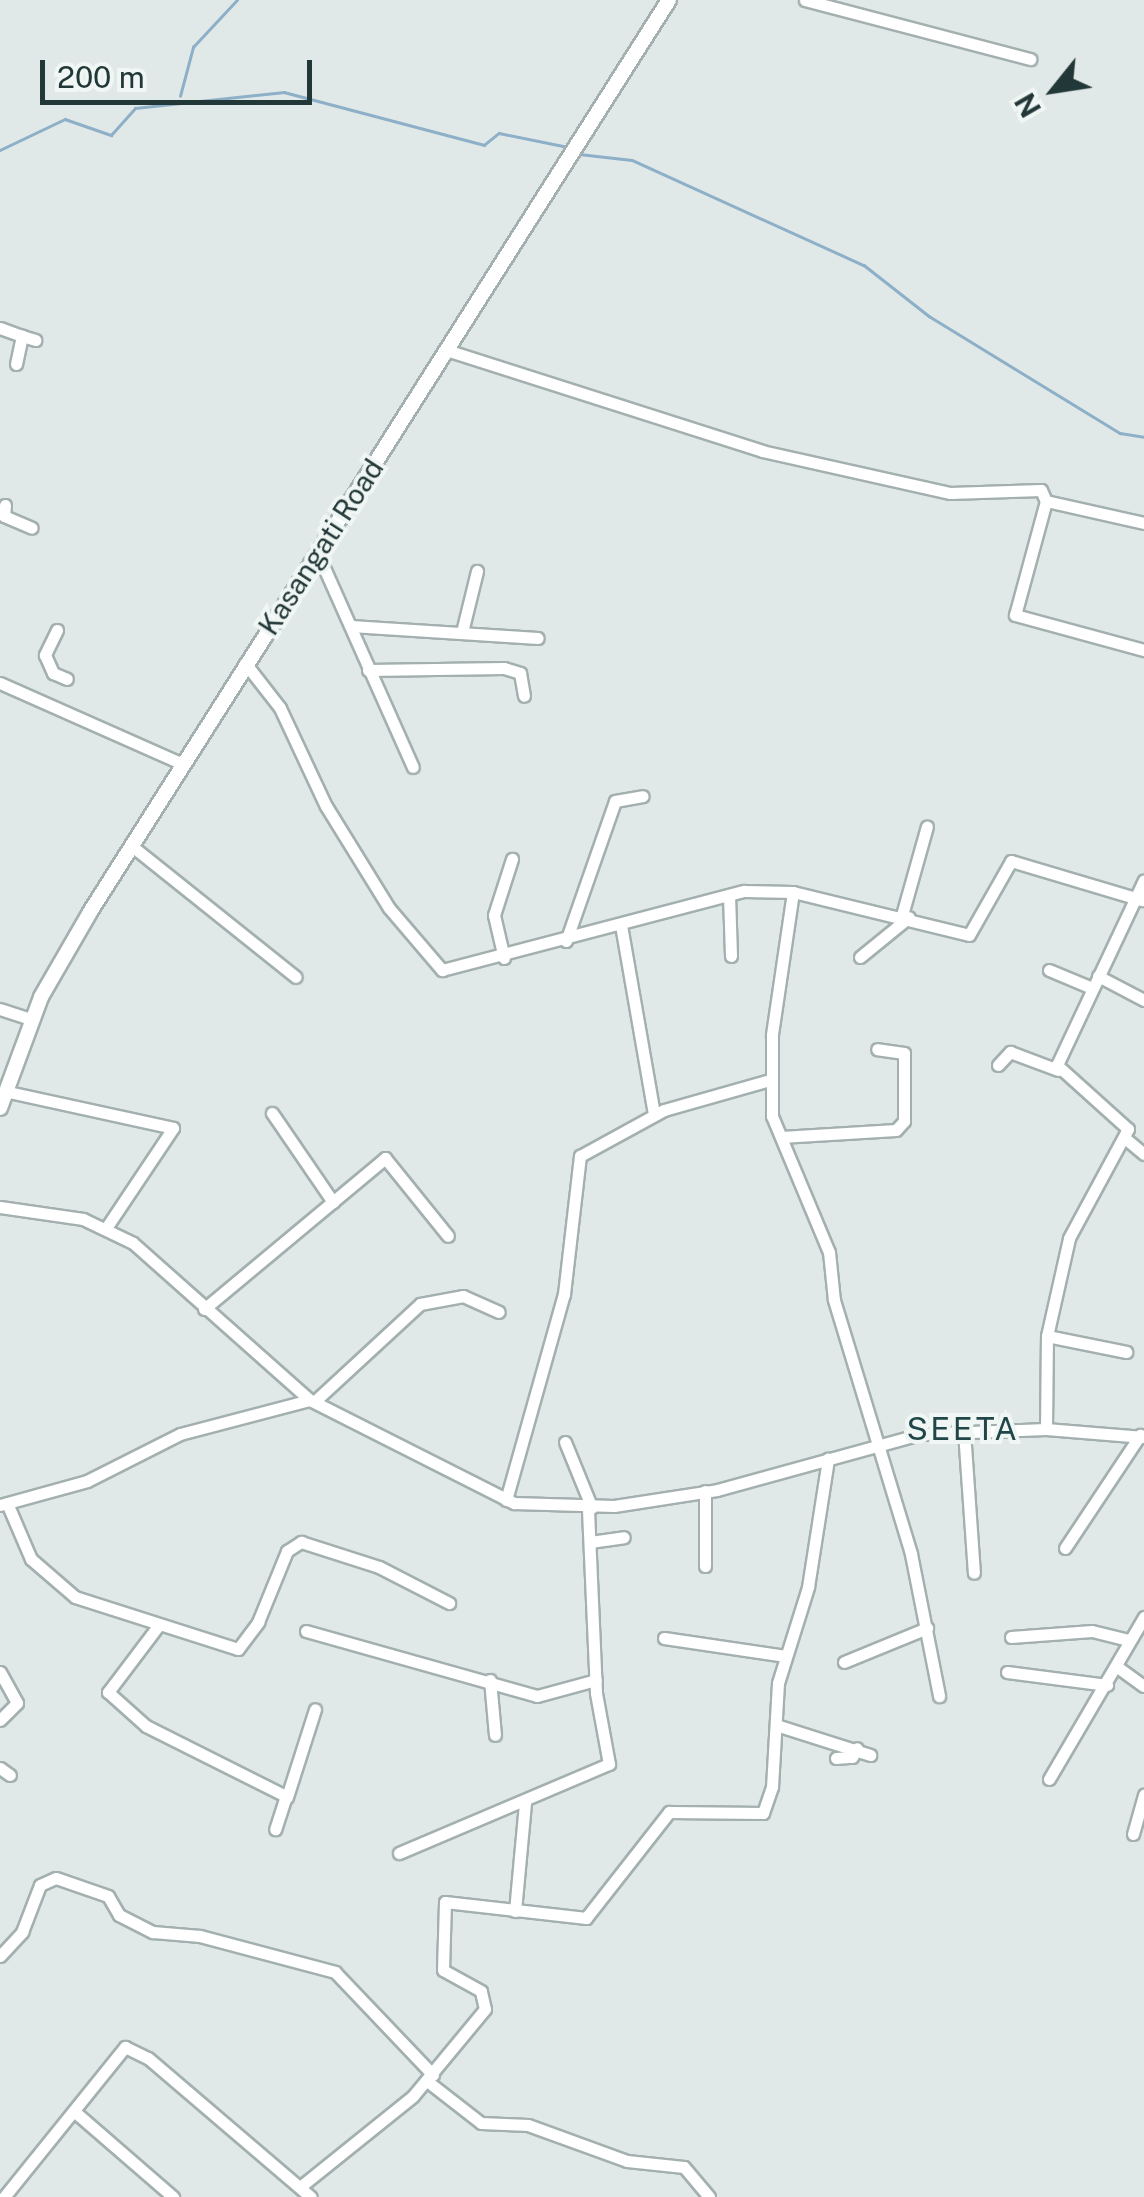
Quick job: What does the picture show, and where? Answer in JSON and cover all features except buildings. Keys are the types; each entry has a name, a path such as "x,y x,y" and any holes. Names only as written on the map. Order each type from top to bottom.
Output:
{"street":[{"name":"Kasangati Road","path":"0,1108 31,1019 182,764 669,0"},
{"path":"805,0 1030,59"},
{"path":"0,328 36,340"},
{"path":"16,364 22,336"},
{"path":"446,350 762,450 950,493 1040,490 1046,500 1144,523"},
{"path":"1046,500 1015,615 1144,650"},
{"path":"5,505 4,516 32,528"},
{"path":"318,554 414,767"},
{"path":"462,632 477,570"},
{"path":"351,626 538,638"},
{"path":"57,630 44,655 54,673 68,678"},
{"path":"244,663 280,708 348,842 430,962 458,969 766,886 972,934 1011,861 1140,900"},
{"path":"368,670 504,668 520,673 524,696"},
{"path":"0,683 182,764"},
{"path":"566,941 615,801 643,796"},
{"path":"860,957 905,916 927,826"},
{"path":"133,847 296,977"},
{"path":"504,958 494,915 512,859"},
{"path":"1058,1070 1095,982 1140,900 1144,880"},
{"path":"793,892 770,1080 781,1137 829,1252 834,1300 882,1441 927,1628 939,1696"},
{"path":"729,895 731,956"},
{"path":"620,924 654,1114"},
{"path":"1049,970 1144,1000"},
{"path":"0,1009 31,1019"},
{"path":"781,1137 896,1130 904,1120 904,1052 877,1049"},
{"path":"998,1065 1010,1052 1058,1070 1125,1120 1126,1139 1084,1199 1046,1336 1046,1430"},
{"path":"506,1500 564,1294 580,1156 654,1114 770,1080"},
{"path":"4,1090 173,1128 106,1228"},
{"path":"272,1112 333,1202"},
{"path":"1126,1139 1144,1154"},
{"path":"204,1309 386,1158 448,1236"},
{"path":"0,1207 106,1228 133,1242 204,1309 312,1400 506,1500 590,1508 705,1490 882,1441 964,1431 1046,1430 1142,1436"},
{"path":"449,1603 379,1568 301,1542 287,1551 243,1648 158,1626 75,1597 27,1553 3,1504 87,1481 180,1434 312,1400 420,1304 470,1296 499,1312"},
{"path":"1046,1336 1126,1352"},
{"path":"964,1431 974,1572"},
{"path":"1065,1548 1142,1436"},
{"path":"399,1853 526,1803 608,1764 596,1680 590,1508 566,1442"},
{"path":"300,2187 430,2078 486,2000 442,1970 445,1902 586,1918 669,1812 763,1813 786,1656 808,1587 828,1459"},
{"path":"705,1490 705,1566"},
{"path":"590,1542 624,1537"},
{"path":"1049,1779 1144,1617"},
{"path":"158,1626 107,1685 109,1694 146,1726 287,1797"},
{"path":"844,1662 927,1628"},
{"path":"306,1631 548,1696 596,1680"},
{"path":"1010,1637 1092,1631 1128,1640"},
{"path":"664,1638 786,1656"},
{"path":"1116,1666 1144,1686"},
{"path":"0,1672 17,1703 0,1720"},
{"path":"1008,1672 1107,1685"},
{"path":"490,1680 495,1736"},
{"path":"275,1829 315,1709"},
{"path":"776,1725 870,1755"},
{"path":"836,1758 852,1757 857,1748"},
{"path":"1133,1834 1144,1794"},
{"path":"515,1911 526,1803"},
{"path":"0,1956 22,1932 40,1885 56,1878 108,1896 119,1915 152,1932 200,1936 336,1972 430,2078 481,2123 542,2128 627,2161 684,2167 709,2197"},
{"path":"4,2197 75,2112 114,2057 134,2047 311,2197"},
{"path":"75,2112 173,2197"}],"waterway":[{"path":"180,96 193,47 237,0"},
{"path":"0,150 65,119 111,135 135,108 284,92 484,145 499,133 568,147"},
{"path":"579,154 632,160 864,265 929,316 1120,433 1144,437"}],"district":[{"name":"SEETA","path":"963,1429"}]}
